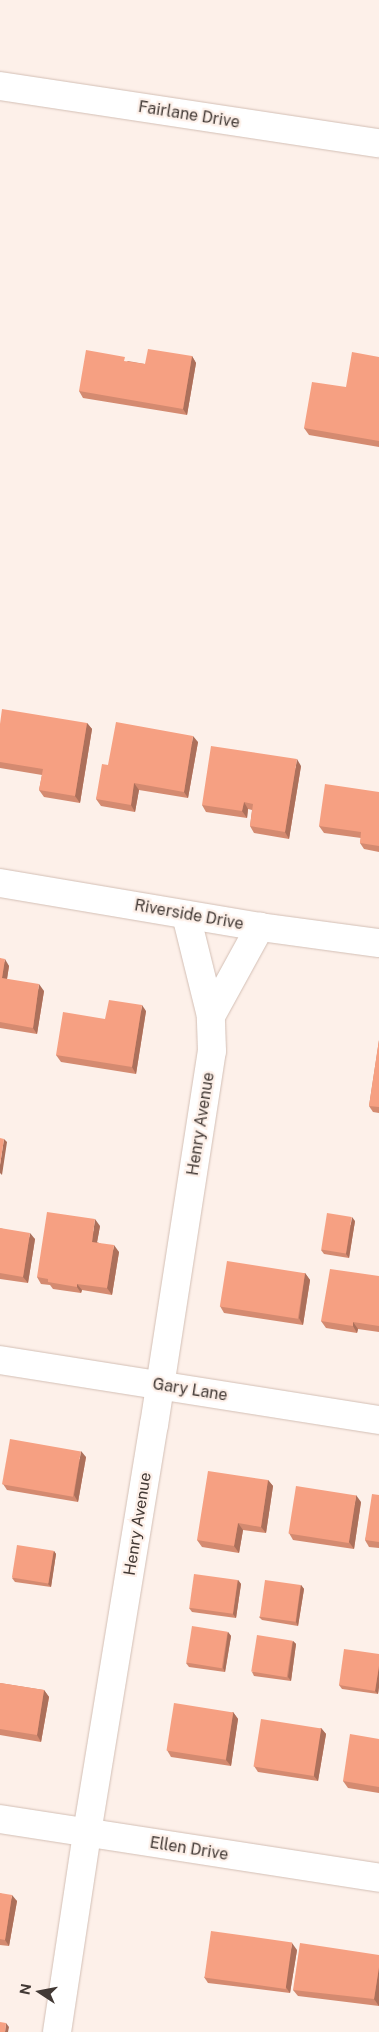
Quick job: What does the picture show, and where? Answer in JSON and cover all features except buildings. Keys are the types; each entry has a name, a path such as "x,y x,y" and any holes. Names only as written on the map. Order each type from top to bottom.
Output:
{"street":[{"name":"Fairlane Drive","path":"0,86 379,143"},
{"name":"Riverside Drive","path":"0,884 260,928 379,943"},
{"name":"Henry Avenue","path":"57,2032 212,1051 211,1016 186,915"},
{"path":"211,1016 260,928"},
{"name":"Gary Lane","path":"0,1360 379,1420"},
{"name":"Ellen Drive","path":"0,1819 379,1878"}]}
